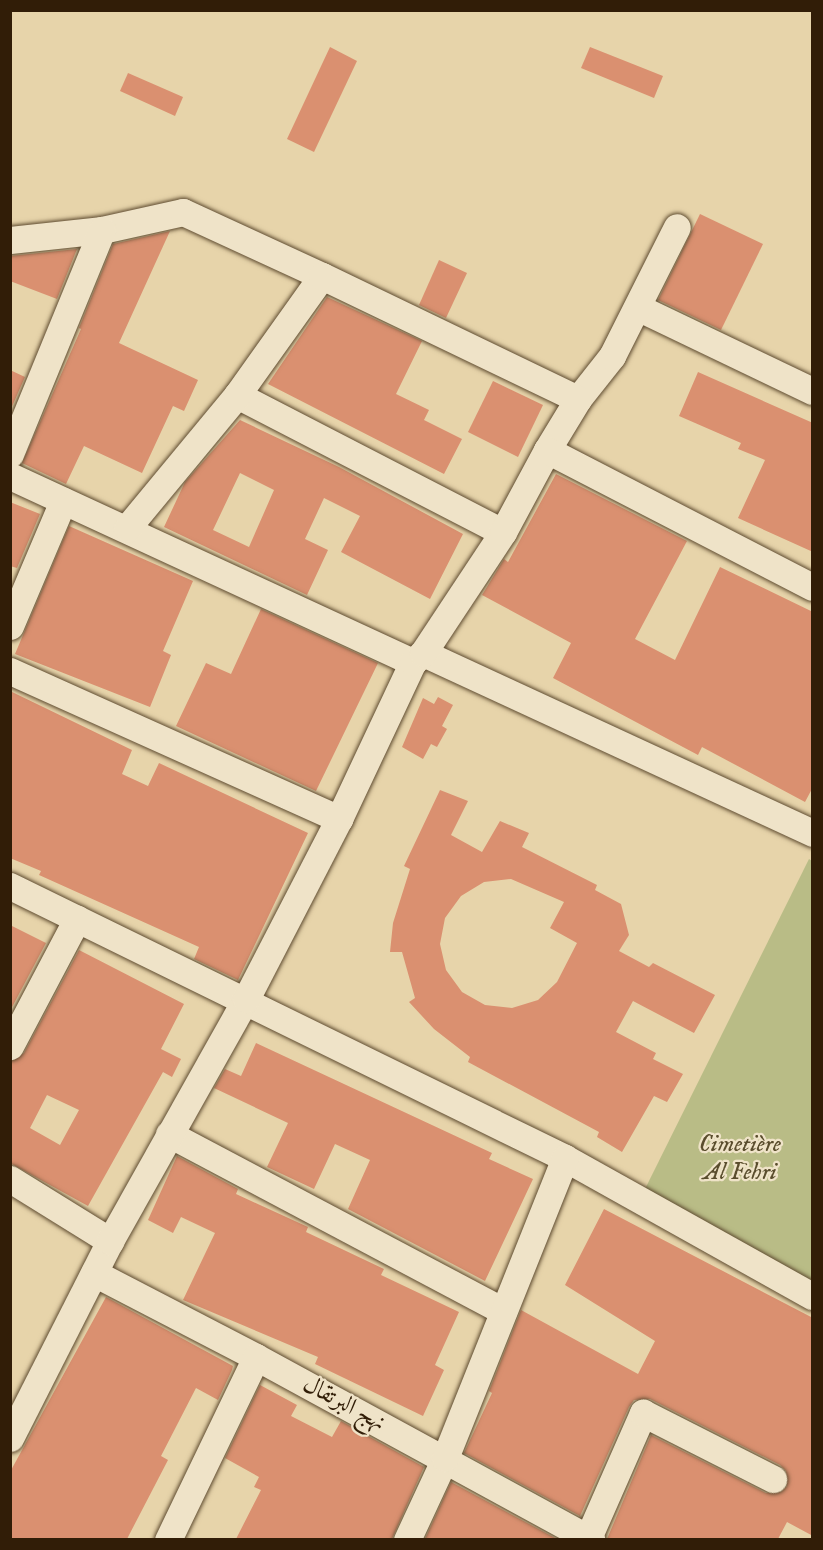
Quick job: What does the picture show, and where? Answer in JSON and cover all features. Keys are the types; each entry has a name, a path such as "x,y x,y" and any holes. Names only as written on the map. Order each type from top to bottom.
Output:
{"street":[{"path":"10,240 102,230 183,212 578,399"},
{"path":"10,1438 110,1241 246,999 339,819 418,657 503,532 547,450 578,399 612,356 639,308 677,227"},
{"path":"10,454 102,230"},
{"path":"127,528 237,395 322,276"},
{"path":"639,308 813,392"},
{"path":"237,395 503,532"},
{"path":"547,450 813,587"},
{"path":"10,476 813,833"},
{"path":"10,626 63,501"},
{"path":"10,671 339,819"},
{"path":"10,886 246,999 565,1158 813,1296"},
{"path":"10,1046 77,919"},
{"path":"169,1134 503,1311"},
{"path":"407,1539 445,1458 565,1158"},
{"path":"10,1179 110,1241"},
{"name":"نهج البرتقال","path":"94,1273 445,1458 590,1539"},
{"path":"168,1539 256,1357"},
{"path":"590,1539 643,1413 773,1479"}],"green space":[{"name":"Cimetière Al Fehri","path":"809,859 812,861 812,1283 645,1189"}],"building":[{"path":"330,47 357,61 314,152 287,139"},
{"path":"590,47 663,76 654,98 581,68"},
{"path":"128,73 183,97 175,116 120,91"},
{"path":"700,214 763,244 721,330 658,300"},
{"path":"170,231 119,343 198,380 184,411 173,406 142,473 84,446 66,484 22,463 81,329 79,328 113,244"},
{"path":"77,249 57,299 10,281 10,256"},
{"path":"439,260 467,273 446,318 419,305"},
{"path":"327,297 422,341 396,394 429,410 424,420 462,439 444,474 268,384"},
{"path":"10,370 25,377 10,411"},
{"path":"698,372 813,423 813,552 738,518 765,460 738,449 741,443 679,416"},
{"path":"493,381 543,405 518,457 468,432"},
{"path":"240,420 339,467 463,534 430,599 341,552 360,516 324,498 305,539 328,550 307,595 164,527 185,482","holes":["240,473 274,490 249,547 213,530"]},
{"path":"556,474 687,541 635,639 675,660 720,567 813,612 813,787 805,802 702,747 698,755 553,678 571,643 482,595 504,559 508,562"},
{"path":"10,502 40,514 17,568 10,566"},
{"path":"69,526 193,581 163,651 171,655 150,707 15,654"},
{"path":"261,609 378,663 316,791 176,726 206,663 231,674"},
{"path":"10,691 132,750 122,774 148,786 159,763 308,833 238,980 194,959 199,947 39,875 41,871 10,858"},
{"path":"438,697 453,705 442,726 447,729 437,747 431,744 423,759 402,747 423,698 434,704"},
{"path":"440,790 468,801 451,835 482,852 500,821 529,833 522,847 597,885 595,890 621,904 629,935 619,951 649,967 653,963 715,995 694,1033 633,1001 616,1032 656,1053 653,1059 683,1074 667,1102 654,1096 622,1152 597,1137 599,1132 468,1062 470,1057 434,1029 409,1002 415,998 402,952 390,952 393,923 410,869 404,866","holes":["511,879 564,902 550,928 577,943 557,982 538,1000 512,1008 485,1005 462,992 446,970 440,944 445,918 461,896 484,882"]},
{"path":"10,925 46,943 10,1011"},
{"path":"79,950 184,1004 161,1049 181,1059 172,1077 163,1072 88,1206 10,1163 10,1062 24,1053","holes":["47,1095 79,1110 60,1145 30,1128"]},
{"path":"256,1043 492,1153 489,1159 533,1179 485,1281 348,1209 370,1160 335,1144 314,1189 267,1167 288,1123 214,1088 225,1069 241,1076"},
{"path":"177,1156 238,1189 236,1194 308,1227 306,1232 384,1269 381,1275 459,1312 435,1365 444,1370 423,1416 315,1364 318,1357 183,1300 215,1233 181,1217 173,1233 148,1220"},
{"path":"604,1209 813,1318 813,1536 787,1522 778,1539 607,1539 651,1435 766,1493 781,1492 787,1486 786,1471 780,1465 650,1399 634,1400 629,1407 580,1516 464,1453 492,1393 489,1391 521,1310 638,1374 655,1341 565,1285"},
{"path":"106,1297 233,1366 232,1370 218,1400 196,1388 161,1456 168,1460 127,1539 10,1539 10,1472"},
{"path":"260,1385 297,1405 291,1416 332,1437 341,1421 424,1467 392,1539 236,1539 261,1490 254,1487 259,1477 225,1458"},
{"path":"451,1482 557,1539 425,1539"}]}
